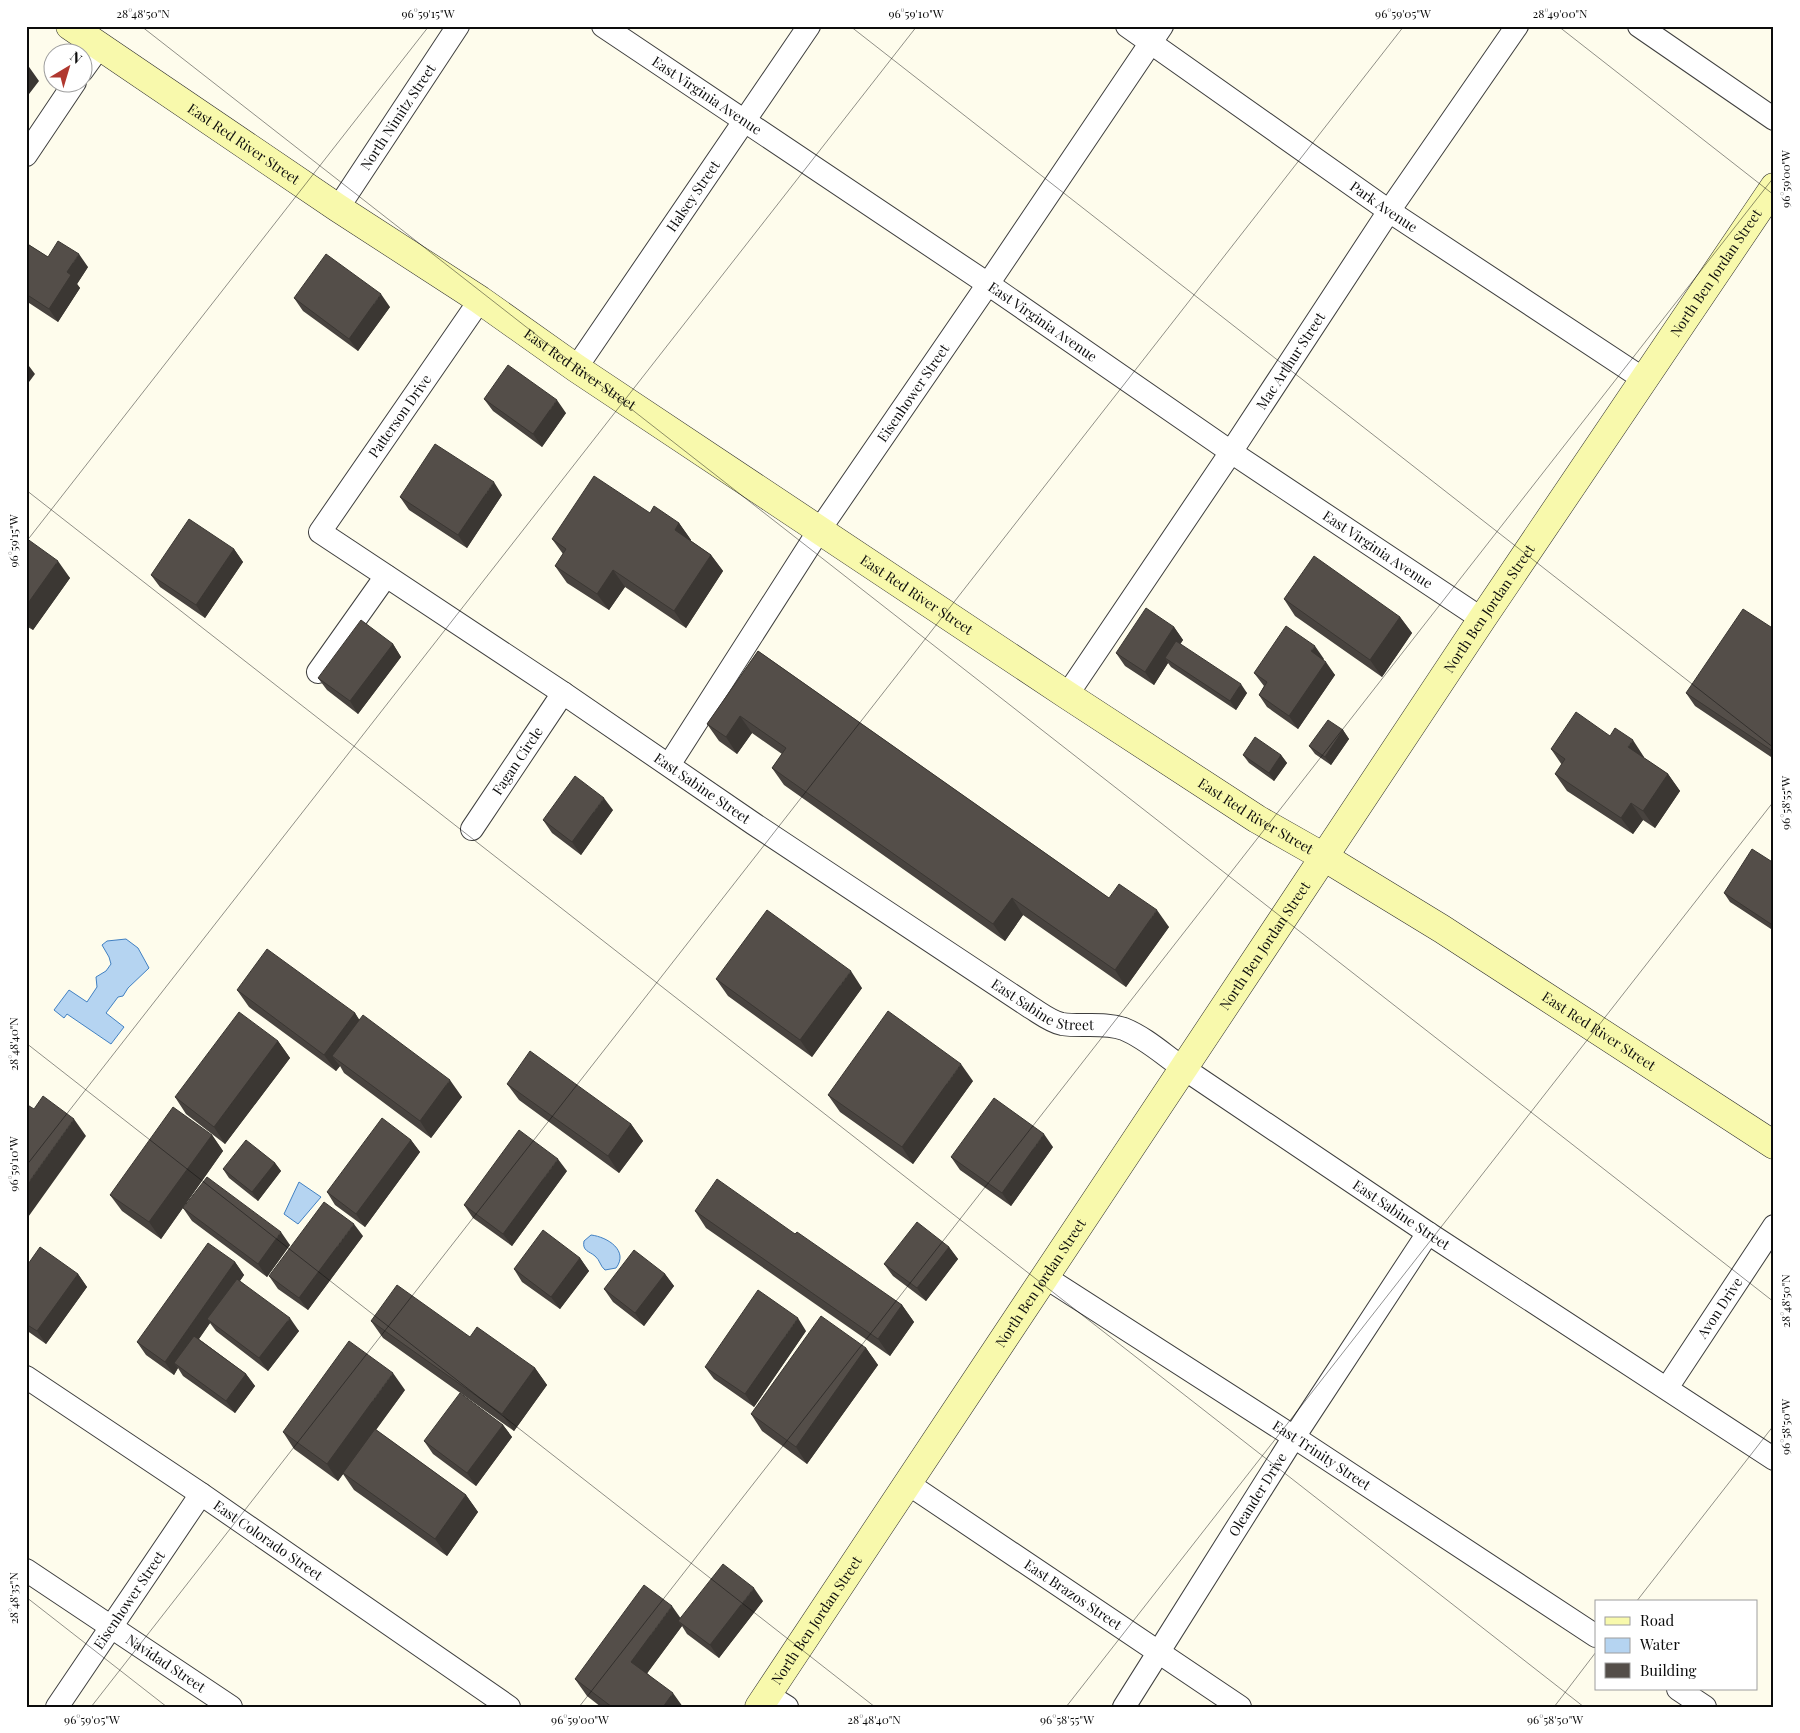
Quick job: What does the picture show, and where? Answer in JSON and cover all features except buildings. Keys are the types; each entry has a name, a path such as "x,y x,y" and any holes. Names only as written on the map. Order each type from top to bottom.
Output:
{"street":[{"name":"East Red River Street","path":"70,26 338,208 480,300 576,368 1067,695 1256,819 1324,857 1442,929 1774,1145"},
{"name":"North Nimitz Street","path":"338,208 458,26"},
{"name":"East Virginia Avenue","path":"603,26 988,284 1231,452 1482,619"},
{"name":"Halsey Street","path":"576,368 809,26"},
{"name":"Park Avenue","path":"1128,26 1157,34 1389,211 1645,380"},
{"name":"Mac Arthur Street","path":"1067,695 1231,452 1389,211 1517,26"},
{"path":"1640,26 1774,119"},
{"name":"Eisenhower Street","path":"669,765 820,529 1157,34"},
{"path":"92,57 100,46"},
{"path":"26,155 68,92"},
{"name":"North Ben Jordan Street","path":"771,1703 907,1483 1482,619 1774,187"},
{"name":"Patterson Drive","path":"320,532 480,300"},
{"name":"East Sabine Street","path":"320,532 1030,1007 1059,1023 1084,1026 1104,1025 1123,1029 1143,1039 1428,1233 1774,1459"},
{"path":"318,672 386,576"},
{"name":"Fagan Circle","path":"472,829 563,693"},
{"name":"Avon Drive","path":"1667,1388 1774,1226"},
{"name":"Oleander Drive","path":"1124,1707 1294,1437 1428,1233"},
{"name":"East Trinity Street","path":"1045,1277 1294,1437 1595,1635"},
{"name":"East Colorado Street","path":"26,1377 201,1494 510,1707"},
{"name":"East Brazos Street","path":"907,1483 1240,1707"},
{"name":"Eisenhower Street","path":"57,1707 201,1494"},
{"name":"Navidad Street","path":"26,1570 231,1707"},
{"path":"1680,1690 1705,1707"}],"water":[{"path":"126,939 138,948 149,968 128,988 123,996 118,997 106,1013 124,1027 111,1044 67,1014 64,1018 54,1010 69,990 87,1002 97,987 96,977 106,971 111,964 102,945 107,941"},
{"path":"299,1182 321,1197 298,1224 284,1214"},
{"path":"591,1235 604,1239 615,1246 620,1256 616,1268 605,1270 597,1258 585,1249 584,1241"}]}
